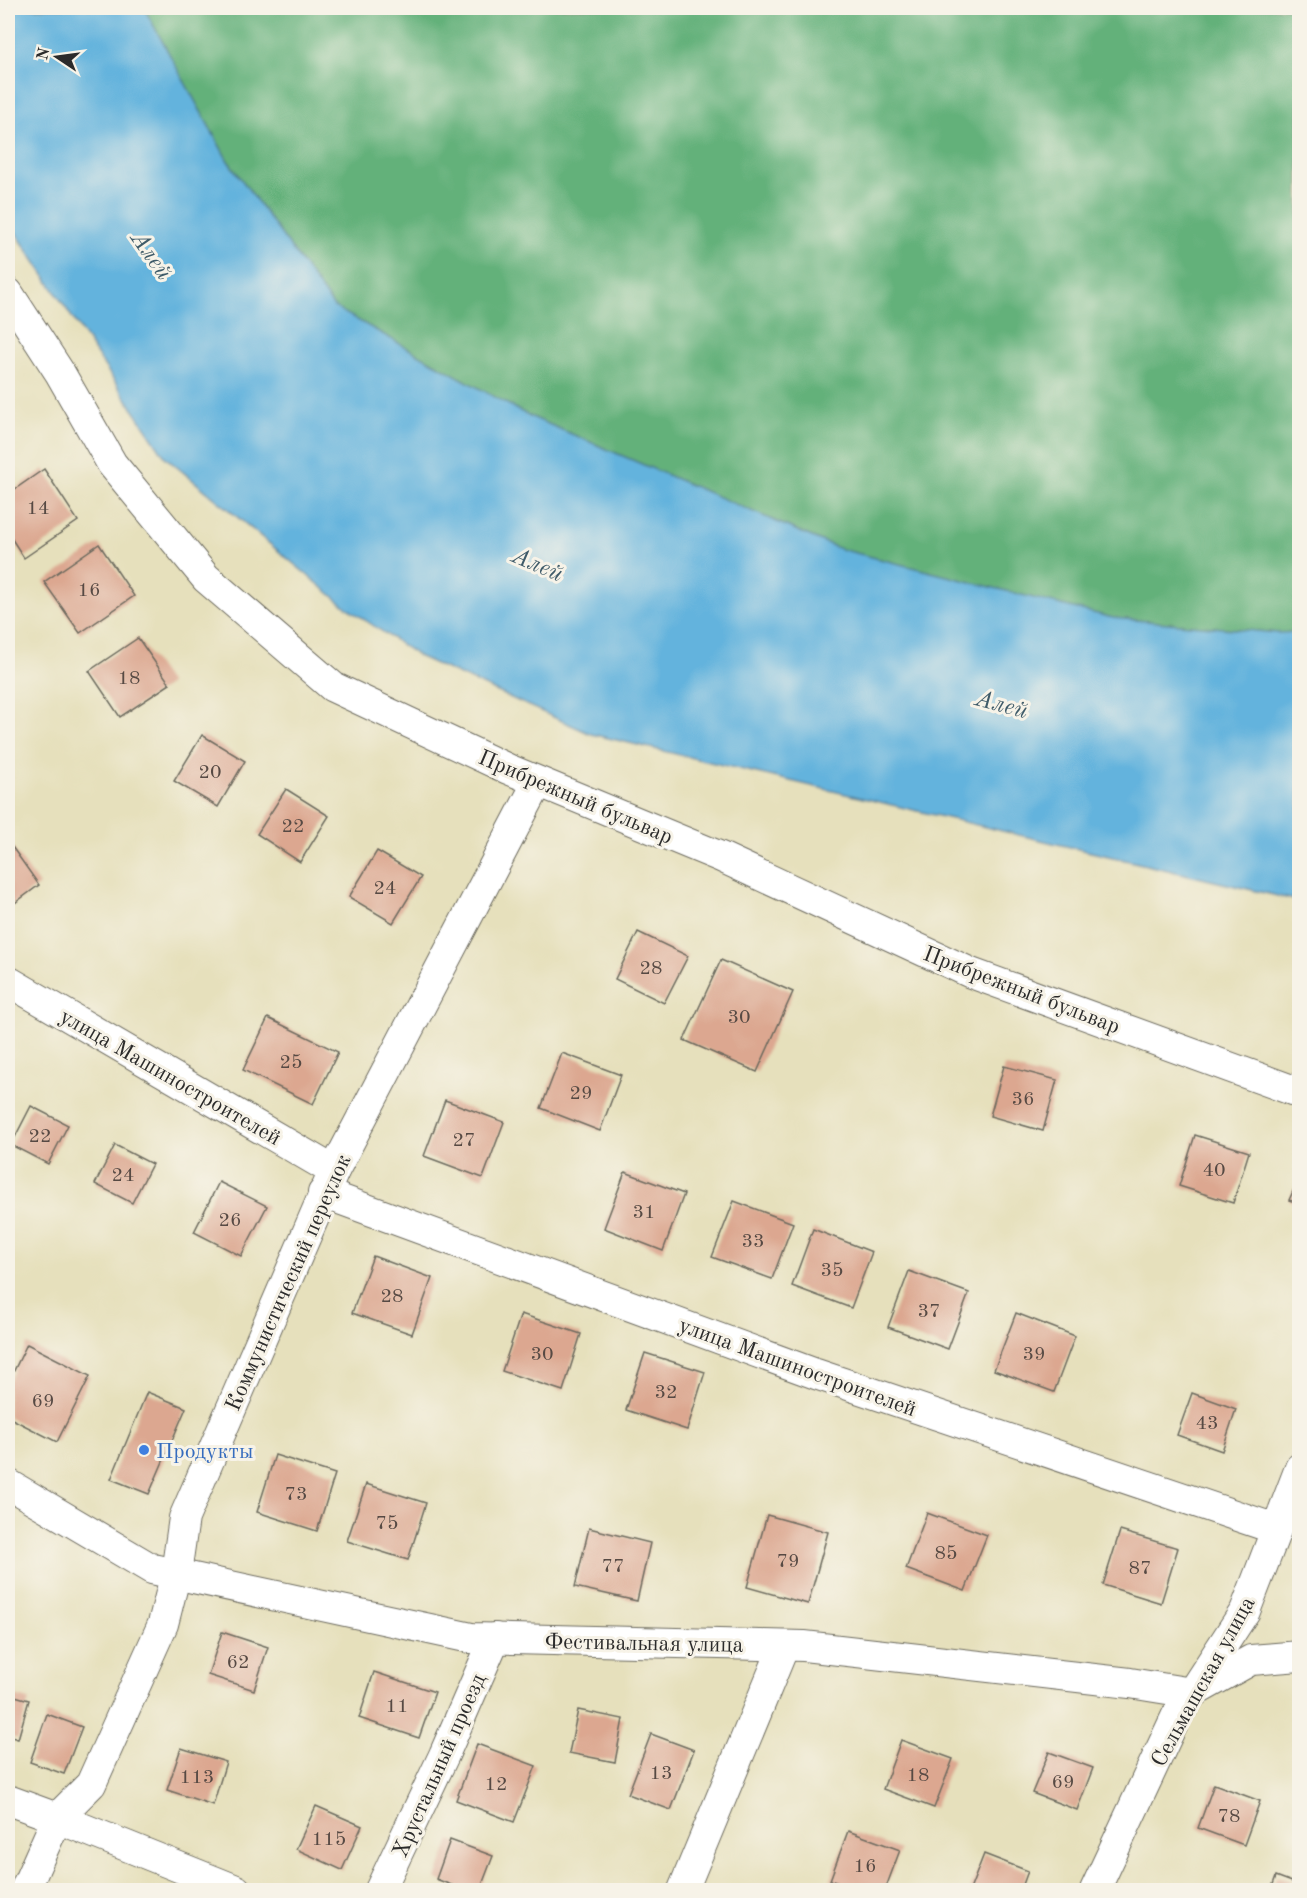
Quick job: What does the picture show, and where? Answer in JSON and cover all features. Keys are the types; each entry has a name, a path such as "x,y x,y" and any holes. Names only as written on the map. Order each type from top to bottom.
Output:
{"street":[{"name":"Прибрежный бульвар","path":"8,293 60,373 112,464 206,578 333,687 538,782 721,857 971,973 1299,1093"},
{"name":"Коммунистический переулок","path":"25,1890 57,1818 91,1784 164,1624 176,1573 184,1518 328,1182 538,782"},
{"name":"улица Машиностроителей","path":"8,981 328,1182 816,1374 1276,1530"},
{"name":"Сельмашская улица","path":"1095,1890 1176,1717 1245,1611 1299,1468"},
{"name":"Фестивальная улица","path":"8,1484 152,1569 471,1638 804,1646 1118,1681 1192,1693"},
{"name":"Хрустальный проезд","path":"380,1890 444,1755 495,1638"},
{"path":"682,1890 784,1646"},
{"path":"1192,1693 1251,1660 1299,1656"},
{"path":"8,1800 236,1890"}],"green space":[{"path":"144,8 1299,8 1299,632 1278,633 1113,618 840,549 527,415 334,307 228,161"}],"water":[{"name":"Алей","path":"8,8 144,8 228,161 334,307 527,415 840,549 1113,618 1278,633 1299,632 1299,901 591,734 420,657 346,607 165,457 8,221"}],"building":[{"path":"44,469 78,521 24,558 8,533 8,494"},
{"path":"99,544 134,596 80,633 44,582"},
{"path":"138,638 170,684 120,717 89,671"},
{"path":"202,735 245,761 218,807 174,781"},
{"path":"286,789 329,816 300,862 257,834"},
{"path":"10,844 39,885 8,908 8,846"},
{"path":"377,851 421,877 393,923 349,897"},
{"path":"638,932 688,956 664,1003 615,979"},
{"path":"721,960 793,992 757,1072 684,1040"},
{"path":"268,1018 338,1052 313,1104 243,1070"},
{"path":"562,1053 621,1075 600,1131 541,1108"},
{"path":"1004,1066 1057,1080 1043,1131 990,1116"},
{"path":"445,1100 504,1122 483,1178 424,1156"},
{"path":"31,1106 68,1125 48,1164 11,1145"},
{"path":"1195,1135 1249,1152 1233,1203 1179,1186"},
{"path":"115,1145 152,1164 132,1203 95,1184"},
{"path":"625,1172 684,1194 663,1251 604,1228"},
{"path":"1300,1176 1300,1204 1289,1200"},
{"path":"219,1182 267,1206 241,1256 194,1232"},
{"path":"734,1201 793,1223 772,1279 712,1257"},
{"path":"813,1229 872,1252 851,1308 792,1286"},
{"path":"373,1256 432,1278 412,1334 352,1313"},
{"path":"909,1271 969,1293 948,1349 888,1327"},
{"path":"1016,1313 1075,1336 1054,1392 994,1370"},
{"path":"521,1314 581,1334 563,1391 502,1371"},
{"path":"27,1344 90,1376 57,1442 8,1417 8,1383"},
{"path":"645,1353 705,1372 687,1430 626,1410"},
{"path":"147,1392 186,1408 149,1494 111,1479"},
{"path":"1192,1393 1236,1409 1222,1451 1177,1435"},
{"path":"275,1455 335,1474 317,1531 257,1512"},
{"path":"366,1484 426,1503 408,1560 347,1541"},
{"path":"927,1513 987,1535 965,1591 906,1569"},
{"path":"767,1515 828,1532 808,1604 747,1587"},
{"path":"589,1528 650,1543 637,1601 575,1587"},
{"path":"1120,1531 1178,1548 1161,1603 1103,1585"},
{"path":"222,1632 268,1647 254,1690 208,1675"},
{"path":"374,1672 435,1692 419,1738 359,1718"},
{"path":"8,1694 29,1700 18,1739 8,1736"},
{"path":"578,1710 623,1719 615,1762 569,1753"},
{"path":"47,1714 82,1727 64,1774 30,1762"},
{"path":"651,1734 694,1750 671,1810 628,1794"},
{"path":"901,1740 953,1759 934,1808 883,1789"},
{"path":"477,1744 536,1766 514,1822 456,1800"},
{"path":"181,1748 226,1762 213,1805 167,1790"},
{"path":"1049,1752 1093,1768 1077,1810 1032,1793"},
{"path":"1214,1784 1260,1801 1244,1845 1198,1828"},
{"path":"316,1806 362,1826 342,1870 296,1849"},
{"path":"848,1831 900,1850 885,1890 858,1890 830,1880"},
{"path":"450,1840 493,1856 480,1890 464,1890 436,1879"},
{"path":"984,1854 1028,1871 1021,1890 970,1890"},
{"path":"1276,1876 1300,1885 1300,1890 1271,1890"}],"place":[{"name":"Продукты","path":"144,1450"}]}
